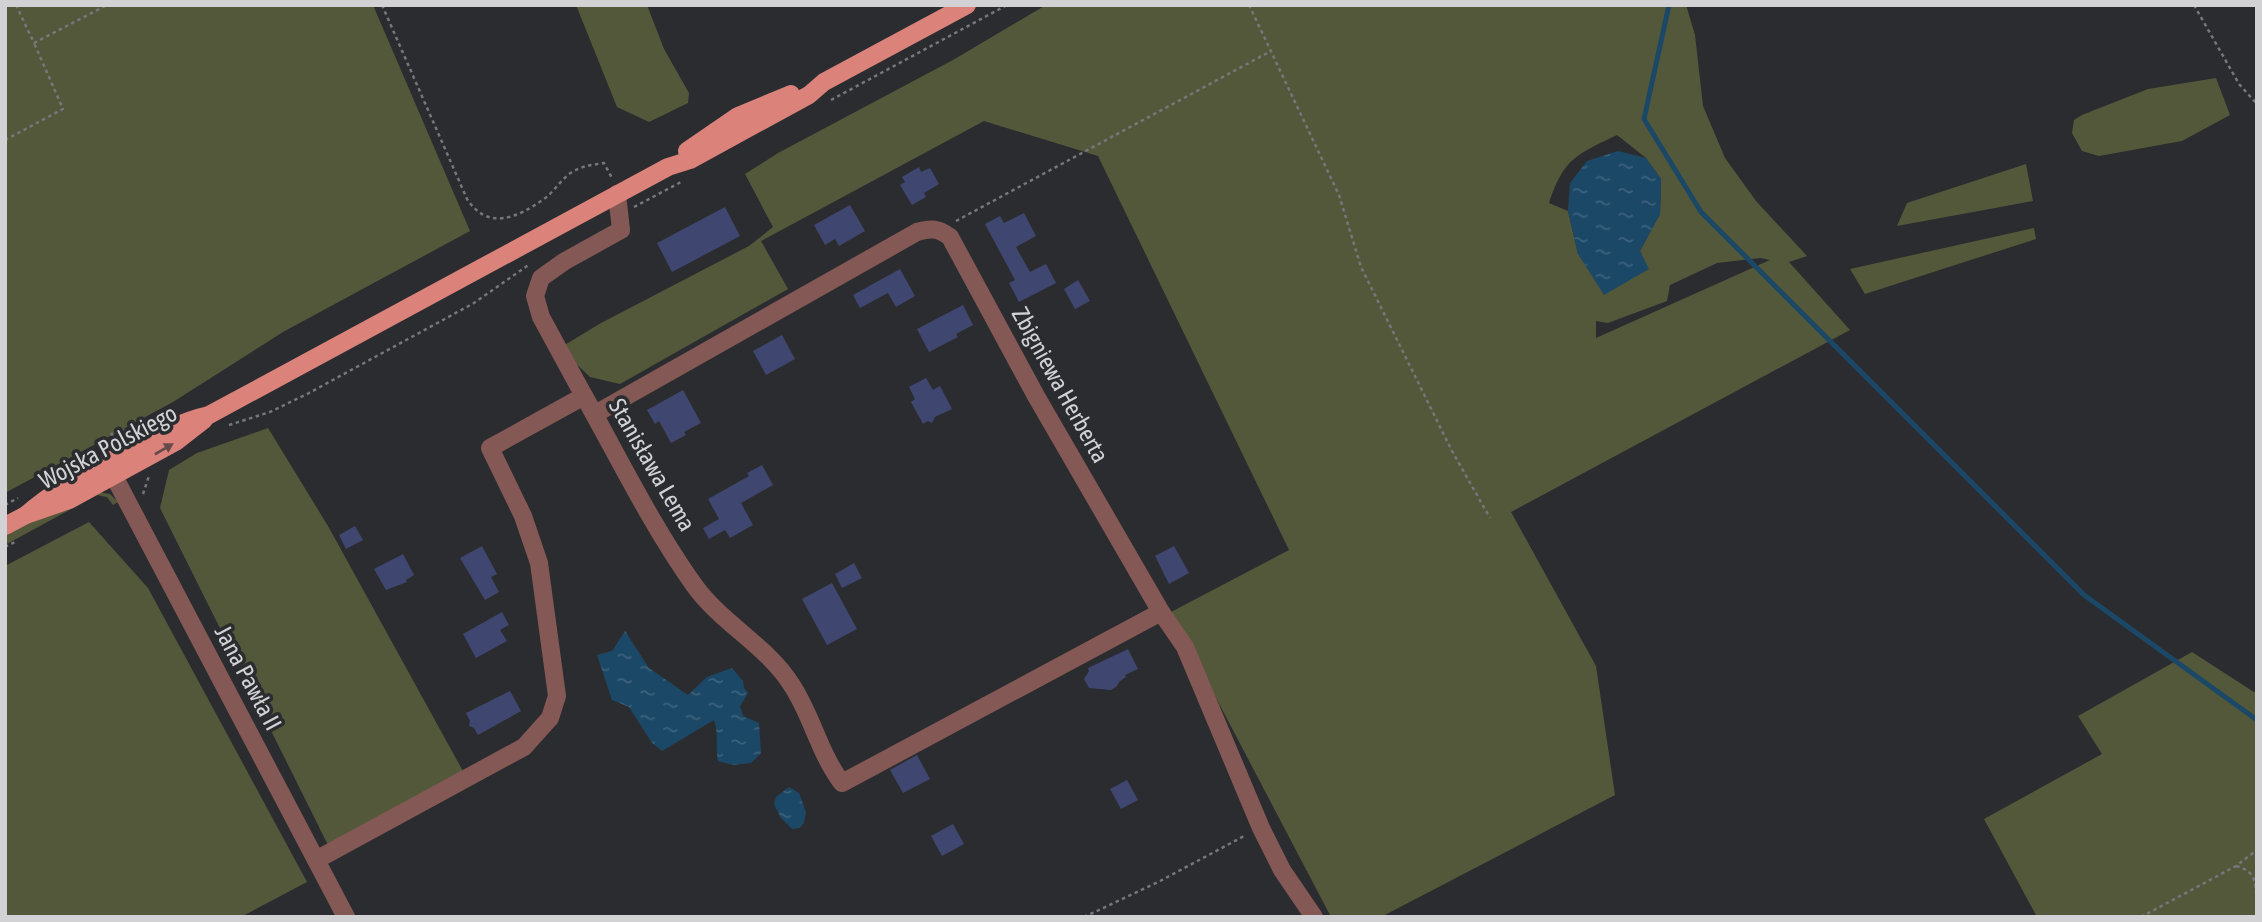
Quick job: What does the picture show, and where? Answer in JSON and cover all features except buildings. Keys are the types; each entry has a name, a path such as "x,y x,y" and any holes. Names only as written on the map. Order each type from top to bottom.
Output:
{"main road":[{"name":"Wojska Polskiego","path":"5,526 26,515 54,492 110,470 170,429 209,415 617,194 668,167 690,160 809,95 824,82 967,5"}],"street":[{"path":"584,396 541,317 534,296 541,278 565,261 621,230 617,194"},
{"path":"595,414 917,232 940,230"},
{"name":"Zbigniewa Herberta","path":"940,230 950,237 1036,396 1161,612 1185,648 1261,828 1282,870 1314,917"},
{"name":"Stanisława Lema","path":"316,860 524,747 550,718 557,696 539,563 523,516 490,448 584,396 630,483 695,587 774,663 792,685 829,766 842,783 1161,612"},
{"name":"Jana Pawła II","path":"110,470 346,917"}],"path":[{"path":"5,140 63,109 16,5"},
{"path":"34,43 107,5"},
{"path":"382,5 461,187 474,209 495,220 510,217 545,199 568,174 584,166 604,163 616,184 617,194"},
{"path":"1249,5 1339,195 1361,267 1452,451 1490,518"},
{"path":"2194,5 2239,83 2257,104"},
{"path":"940,230 1271,51"},
{"path":"111,433 113,436 132,426 135,431"},
{"path":"1084,917 1261,828"},
{"path":"2141,917 2236,866 2257,850"},
{"path":"2236,866 2248,869 2252,874 2257,904"}],"green space":[{"path":"5,5 373,5 470,231 283,332 173,402 5,493"},
{"path":"576,5 647,5 664,49 689,93 688,103 649,122 617,107"},
{"path":"1046,5 1686,5 1695,35 1703,106 1725,158 1756,201 1807,256 1789,262 1850,330 1511,512 1596,666 1615,795 1381,917 1331,917 1171,612 1289,550 1098,156 984,121 761,241 788,289 620,384 590,377 567,355 563,346 601,323 749,246 773,227 745,174 778,153 953,60","holes":["1617,135 1646,158 1661,179 1660,214 1640,251 1648,269 1605,294 1578,254 1568,211 1549,203 1566,167 1581,153","1760,258 1770,260 1596,338 1596,321 1608,323 1667,301 1670,285 1717,263"]},
{"path":"2216,78 2230,115 2182,141 2099,156 2082,151 2072,133 2074,120 2082,115 2148,89"},
{"path":"2026,164 2033,201 1897,226 1907,203"},
{"path":"2034,228 2036,239 1865,294 1850,269"},
{"path":"268,428 328,526 464,773 330,849 160,508 169,470 197,453"},
{"path":"97,492 110,494 118,502 113,505 107,497 97,495 5,545 5,535"},
{"path":"89,522 148,588 307,882 241,917 5,917 5,566"},
{"path":"2192,652 2257,694 2257,917 2037,917 1984,819 2102,754 2078,716"}],"water":[{"path":"1618,151 1646,158 1661,179 1660,214 1640,251 1649,269 1604,295 1578,254 1568,211 1570,183 1587,161"},
{"path":"625,631 649,668 688,695 707,677 732,668 743,681 748,693 740,706 743,716 759,723 761,753 751,763 733,765 718,761 714,720 662,751 652,743 629,707 612,700 597,655 612,651"},
{"path":"789,787 799,793 806,812 804,823 799,828 792,829 781,818 774,804 776,797"}],"waterway":[{"path":"1669,5 1644,119 1701,212 2084,595 2257,720"}]}
